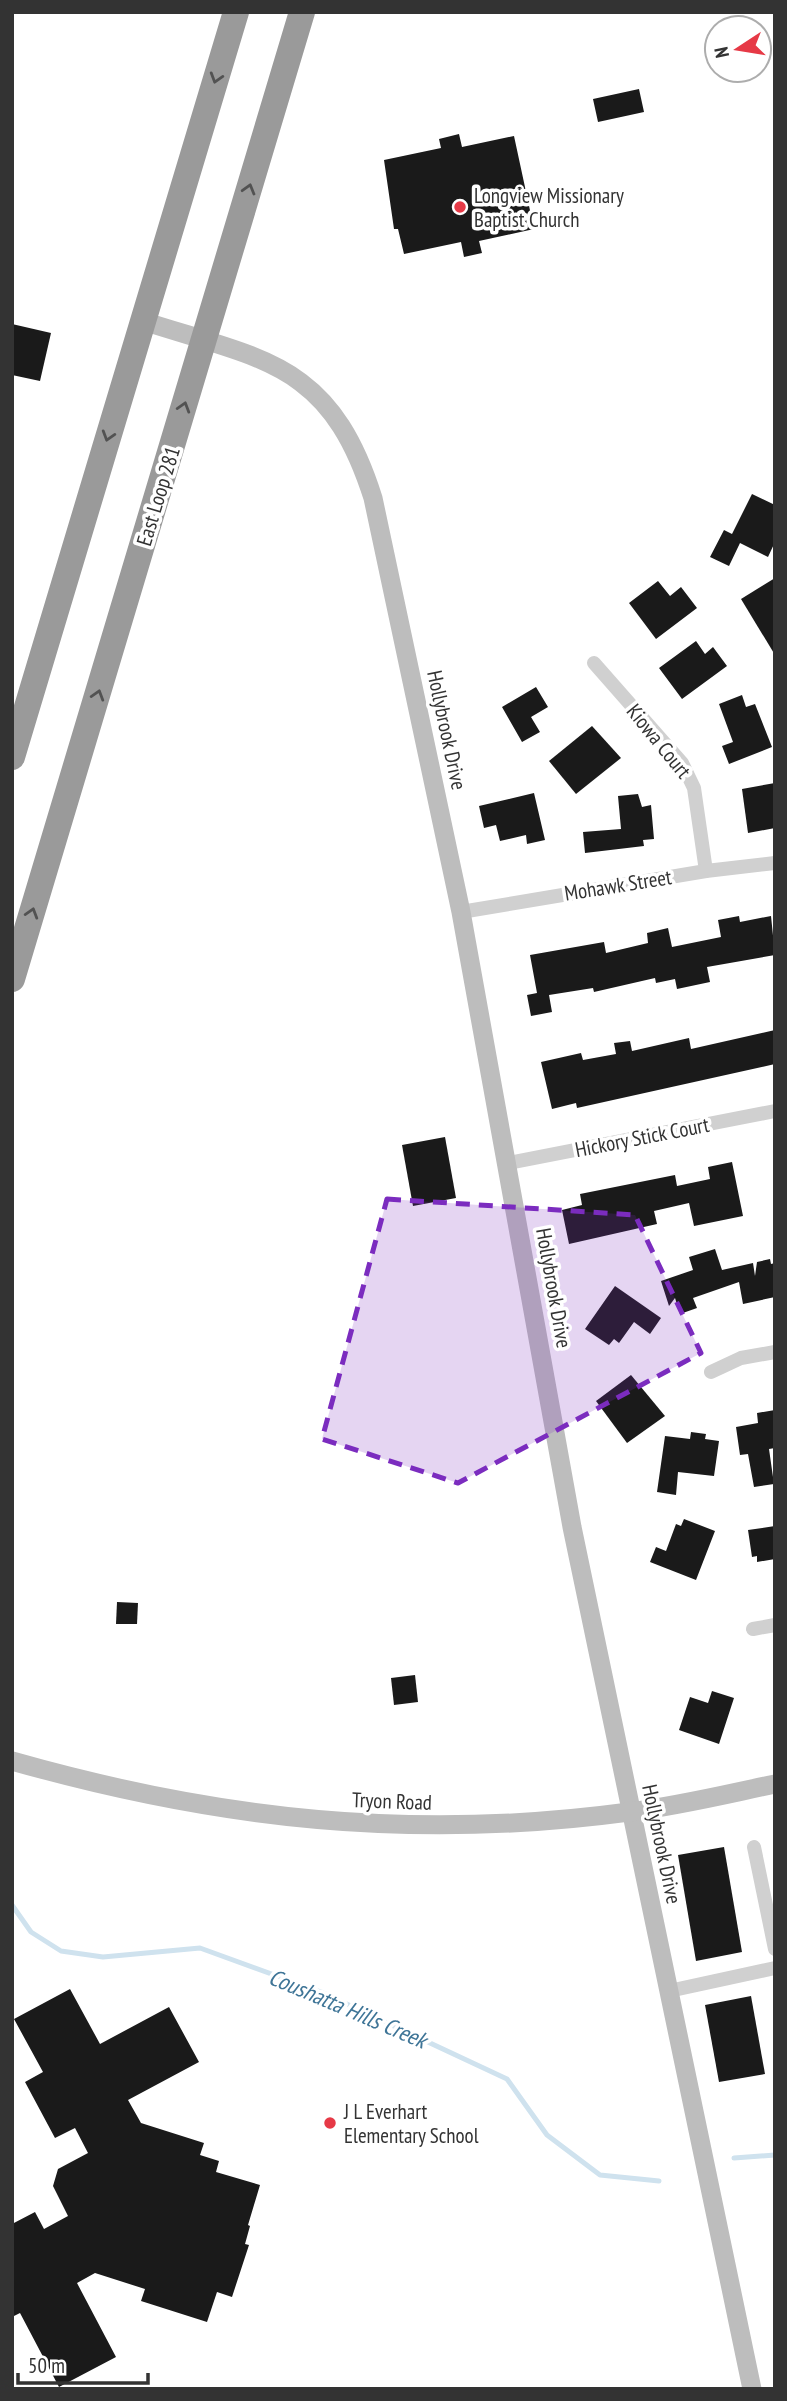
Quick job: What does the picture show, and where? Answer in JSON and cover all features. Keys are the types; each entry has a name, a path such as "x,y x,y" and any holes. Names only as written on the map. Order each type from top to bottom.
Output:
{"highway":[{"path":"12,757 236,12"},
{"name":"East Loop 281","path":"12,979 302,12"}],"street":[{"name":"Hollybrook Drive","path":"143,321 288,371 324,403 357,453 382,536 461,912 509,1163 572,1527 752,2389"},
{"name":"Kiowa Court","path":"594,663 681,763 691,779 706,871"},
{"name":"Mohawk Street","path":"461,912 706,871 775,863"},
{"name":"Hickory Stick Court","path":"509,1163 775,1111"},
{"path":"711,1372 741,1358 775,1352"},
{"path":"753,1629 775,1625"},
{"name":"Tryon Road","path":"12,1761 181,1802 308,1821 476,1825 632,1812 775,1784"},
{"path":"754,1847 775,1949"},
{"path":"669,1991 775,1968"}],"highlighted area":[{"path":"387,1199 635,1215 701,1353 458,1483 322,1439"}],"building":[{"path":"639,89 644,112 598,122 593,99"},
{"name":"Longview Missionary Baptist Church","path":"459,134 462,147 514,136 534,229 479,241 482,253 464,257 461,242 404,254 398,229 394,229 384,160 441,148 439,139"},
{"path":"12,324 51,333 40,381 12,375"},
{"path":"752,494 775,505 775,542 768,557 740,543 729,566 710,557 724,530 732,534"},
{"path":"775,578 775,655 741,599"},
{"path":"658,581 670,596 681,587 697,608 656,639 629,603"},
{"path":"696,641 705,654 713,647 727,666 682,699 659,668"},
{"path":"536,687 548,707 531,717 540,732 522,742 502,707"},
{"path":"742,695 746,707 755,704 772,747 729,764 722,746 733,742 719,704"},
{"path":"592,726 621,758 576,794 549,761"},
{"path":"775,783 775,828 748,833 742,789"},
{"path":"534,793 545,840 527,844 526,835 500,841 496,825 484,828 479,806"},
{"path":"638,794 642,807 651,805 654,839 643,840 644,846 585,853 583,832 621,829 618,796"},
{"path":"739,916 740,922 771,916 775,955 707,967 710,982 677,989 675,979 656,983 655,978 594,992 593,988 549,995 552,1012 531,1016 527,995 537,993 530,955 604,942 606,953 648,943 647,933 668,928 672,947 721,937 718,920"},
{"path":"775,1030 775,1064 577,1108 576,1103 552,1109 541,1062 581,1053 583,1060 616,1054 614,1043 630,1041 632,1051 689,1038 691,1049"},
{"path":"445,1137 456,1198 413,1206 402,1145"},
{"path":"732,1162 743,1216 694,1226 689,1203 654,1211 657,1224 569,1244 562,1210 582,1205 580,1194 675,1175 677,1186 710,1179 708,1167"},
{"path":"715,1249 722,1270 753,1263 755,1276 757,1262 770,1259 771,1264 775,1263 775,1297 743,1304 739,1282 693,1298 697,1308 680,1314 675,1298 669,1306 661,1281 693,1270 689,1257"},
{"path":"615,1286 661,1318 650,1334 634,1322 619,1343 614,1339 609,1345 585,1329"},
{"path":"631,1375 665,1416 627,1443 596,1401"},
{"path":"775,1410 775,1448 769,1449 774,1484 754,1487 748,1454 740,1455 736,1427 758,1423 757,1413"},
{"path":"691,1432 706,1434 705,1439 719,1441 714,1476 678,1472 676,1495 657,1492 665,1436 690,1439"},
{"path":"684,1519 715,1531 696,1580 650,1562 656,1547 666,1551 676,1524 681,1526"},
{"path":"775,1526 775,1559 757,1562 757,1556 752,1557 748,1530"},
{"path":"117,1602 138,1603 137,1624 116,1624"},
{"path":"415,1675 418,1702 394,1705 391,1678"},
{"path":"712,1691 734,1698 719,1744 679,1730 690,1697 708,1703"},
{"path":"724,1847 742,1952 696,1961 678,1855"},
{"path":"70,1989 100,2044 169,2007 199,2062 128,2100 141,2123 204,2143 200,2155 219,2161 216,2172 260,2185 248,2225 250,2226 245,2244 249,2245 232,2297 217,2292 207,2322 141,2301 145,2289 95,2273 77,2283 116,2357 59,2387 20,2313 12,2317 12,2224 35,2212 44,2229 68,2216 53,2186 58,2169 88,2153 75,2128 55,2138 25,2082 43,2072 14,2019"},
{"path":"751,1996 765,2074 719,2082 705,2005"}],"waterway":[{"name":"Coushatta Hills Creek","path":"12,1905 31,1932 61,1951 103,1957 200,1948 321,1992 507,2079 547,2135 600,2175 659,2181"},
{"name":"Coushatta Hills Creek","path":"734,2158 775,2155"}],"place":[{"name":"Longview Missionary Baptist Church","path":"460,207"},
{"name":"J L Everhart Elementary School","path":"330,2123"}]}
